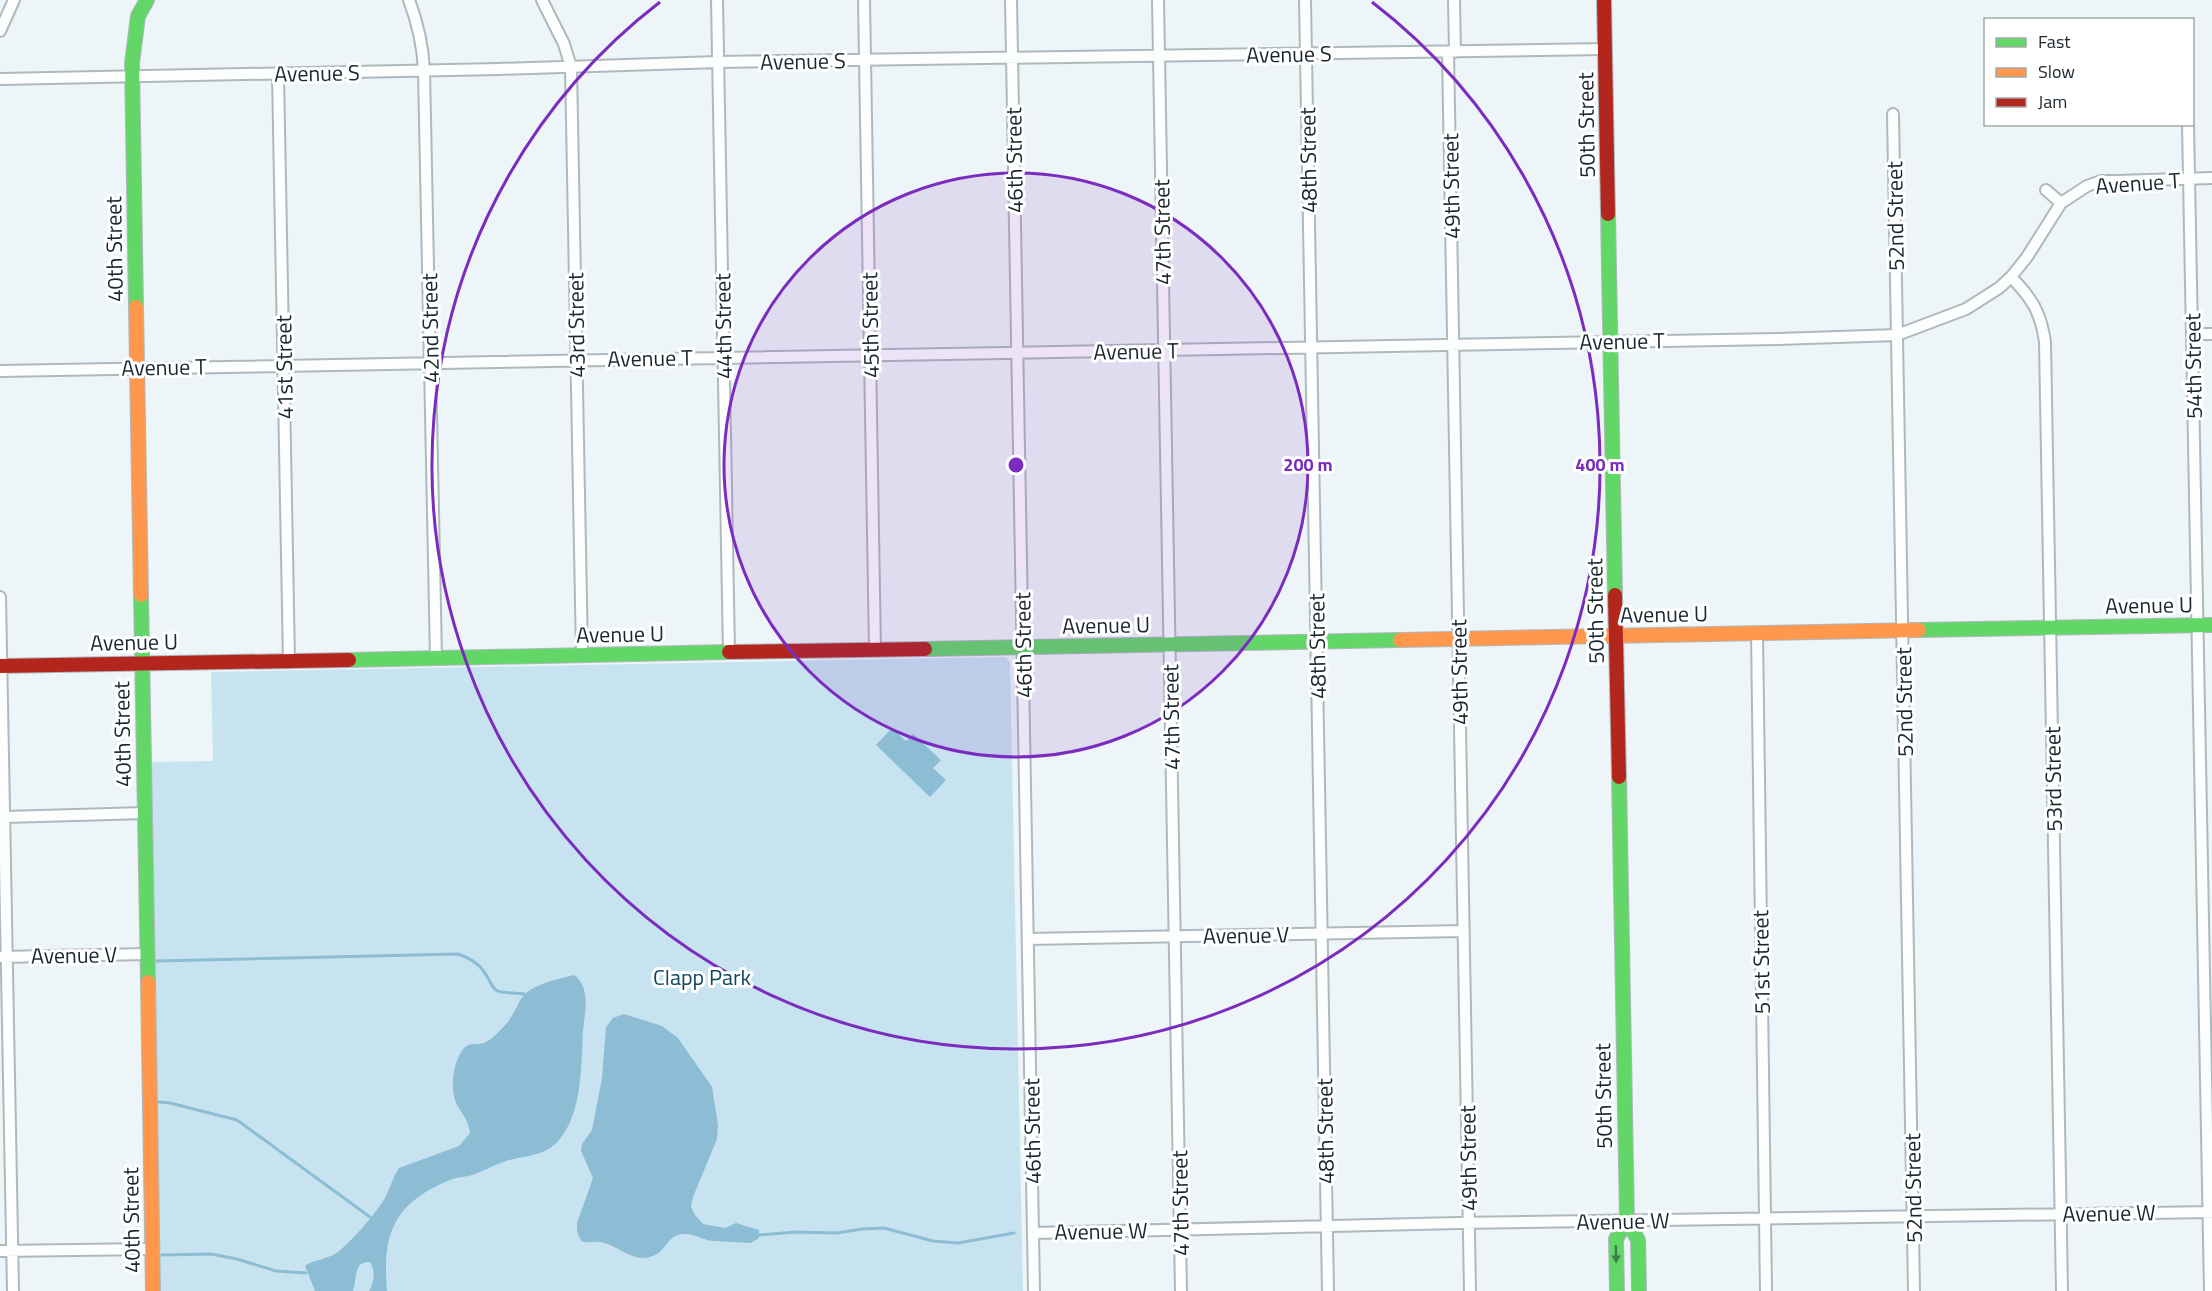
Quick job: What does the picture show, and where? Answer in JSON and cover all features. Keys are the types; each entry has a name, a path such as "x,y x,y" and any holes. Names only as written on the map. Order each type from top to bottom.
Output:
{"street":[{"path":"0,31 14,0"},
{"name":"40th Street","path":"147,0 138,16 132,76 153,1291"},
{"name":"42nd Street","path":"409,0 423,45 436,658"},
{"name":"43rd Street","path":"542,0 564,44 571,67 582,655"},
{"name":"44th Street","path":"717,0 729,653"},
{"name":"45th Street","path":"864,0 875,650"},
{"name":"46th Street","path":"1011,0 1034,1291"},
{"name":"47th Street","path":"1158,0 1181,1291"},
{"name":"48th Street","path":"1305,0 1328,1291"},
{"name":"49th Street","path":"1454,0 1452,52 1453,344 1470,1291"},
{"name":"50th Street","path":"1604,0 1627,1220 1638,1240 1639,1291"},
{"name":"Avenue S","path":"0,79 424,71 865,59 1605,49"},
{"name":"41st Street","path":"278,74 289,661"},
{"name":"52nd Street","path":"1893,114 1914,1291"},
{"name":"54th Street","path":"2188,126 2210,1291"},
{"name":"Avenue T","path":"0,371 1897,335 1966,309 1984,299 2012,277 2061,203 2087,186 2101,182 2212,178"},
{"path":"2046,190 2061,203"},
{"name":"53rd Street","path":"2012,277 2035,305 2042,323 2045,342 2062,1291"},
{"path":"2192,334 2212,334"},
{"path":"0,597 5,817 4,957 13,1291"},
{"name":"Avenue U","path":"1,666 2212,625"},
{"name":"51st Street","path":"1757,634 1766,1291"},
{"path":"5,817 145,813"},
{"name":"Avenue V","path":"1028,939 1464,931"},
{"name":"Avenue V","path":"4,957 147,954"},
{"name":"Avenue W","path":"1034,1233 1627,1220 2210,1212"},
{"name":"50th Street","path":"1617,1291 1616,1239 1627,1220"},
{"path":"0,1251 152,1249"}],"green space":[{"name":"Clapp Park","path":"1006,657 1010,663 1023,1291 160,1291 151,762 213,761 211,672"}],"water":[{"path":"892,728 906,741 913,734 941,760 933,768 946,780 930,797 876,745"},
{"path":"574,975 583,986 586,1000 581,1072 573,1116 559,1140 541,1153 506,1161 472,1175 453,1179 416,1199 404,1210 390,1236 387,1252 387,1291 369,1291 374,1277 373,1269 370,1262 365,1262 358,1268 353,1291 315,1291 305,1266 335,1254 351,1240 385,1198 399,1168 459,1146 470,1133 469,1126 455,1101 453,1087 456,1064 464,1048 468,1045 484,1043 495,1036 510,1020 523,996 531,990"},
{"path":"624,1014 662,1026 678,1038 712,1087 718,1125 717,1139 691,1207 703,1224 725,1228 736,1223 759,1230 759,1238 751,1243 711,1241 683,1234 674,1237 655,1255 641,1258 604,1243 581,1241 577,1223 593,1178 581,1151 582,1144 592,1130 602,1078 606,1027 613,1018"}],"waterway":[{"path":"156,961 458,954 479,966 498,991 524,994"},
{"path":"159,1102 237,1120 370,1217"},
{"path":"759,1235 796,1232 837,1233 884,1228 933,1241 958,1243 1014,1233"},
{"path":"162,1255 211,1254 276,1271 306,1273"}],"traffic: fast":[{"path":"136,307 132,63 138,16 147,0"},
{"path":"1608,214 1615,595"},
{"path":"141,595 148,982"},
{"path":"1919,630 2212,625"},
{"path":"925,649 1400,640"},
{"path":"349,660 729,652"},
{"path":"1619,777 1627,1220 1638,1240 1639,1291"},
{"path":"1617,1291 1616,1239 1627,1220"}],"traffic: slow":[{"path":"136,307 141,595"},
{"path":"1400,640 1919,630"},
{"path":"148,982 153,1291"}],"traffic: jam":[{"path":"1604,0 1608,214"},
{"path":"1615,595 1619,777"},
{"path":"729,652 925,649"},
{"path":"0,666 349,660"}]}
